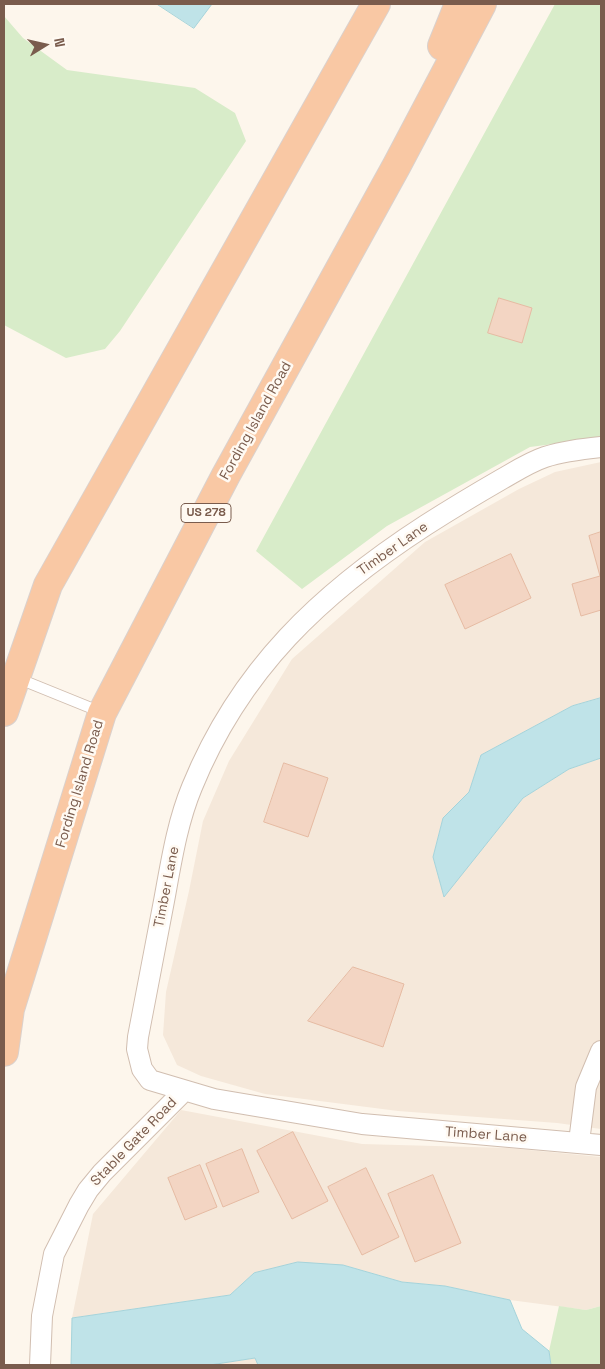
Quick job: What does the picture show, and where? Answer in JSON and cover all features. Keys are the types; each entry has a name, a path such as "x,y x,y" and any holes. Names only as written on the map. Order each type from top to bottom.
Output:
{"highway":[{"path":"4,712 10,675 48,585 376,4"},
{"path":"397,164 459,4"},
{"name":"Fording Island Road","path":"4,1052 10,1009 102,712 226,475 397,164 482,4"}],"street":[{"name":"Timber Lane","path":"601,447 562,452 544,457 458,505 392,547 338,588 294,629 252,679 216,734 184,811 172,854 137,1049 142,1069 150,1080 184,1091 224,1100 362,1124 601,1144"},
{"path":"579,1142 586,1087 601,1050"},
{"name":"Stable Gate Road","path":"40,1365 42,1316 54,1254 79,1205 102,1173 184,1091"}],"lane":[{"path":"10,675 102,712"}],"shaded area":[{"path":"601,462 601,698 572,706 481,755 469,792 443,818 433,857 444,896 523,798 569,769 601,758 601,1129 557,1123 398,1111 265,1094 201,1076 177,1065 163,1035 166,992 203,821 229,761 292,659 425,542 519,489 555,472"},
{"path":"181,1110 362,1144 508,1148 601,1157 601,1306 586,1310 510,1300 445,1286 402,1282 343,1265 254,1273 230,1295 72,1318 93,1214"},
{"path":"255,1358 258,1365 210,1365"}],"green space":[{"path":"555,4 601,4 601,438 530,447 387,526 302,589 256,551"},
{"path":"4,16 23,38 67,70 195,88 235,113 246,141 120,331 105,349 66,358 4,325"},
{"path":"559,1306 586,1310 601,1306 601,1365 551,1365 549,1351"}],"water":[{"path":"157,4 212,4 194,28"},
{"path":"601,698 601,758 569,769 523,798 444,897 433,857 443,818 469,792 481,755 572,706"},
{"path":"298,1262 343,1265 402,1282 445,1286 510,1300 522,1329 549,1351 551,1365 258,1365 255,1358 210,1365 71,1365 72,1318 230,1295 254,1273"}],"building":[{"path":"499,298 532,308 522,343 488,333"},
{"path":"601,532 601,610 581,616 572,584 600,576 589,536"},
{"path":"511,554 531,598 465,629 445,585"},
{"path":"284,763 328,778 308,837 264,822"},
{"path":"353,967 404,984 383,1047 308,1021"},
{"path":"293,1132 328,1201 292,1219 257,1151"},
{"path":"242,1149 259,1192 223,1207 206,1164"},
{"path":"200,1165 217,1207 185,1220 168,1178"},
{"path":"366,1168 399,1237 362,1255 328,1187"},
{"path":"433,1175 461,1243 415,1262 388,1194"}]}
